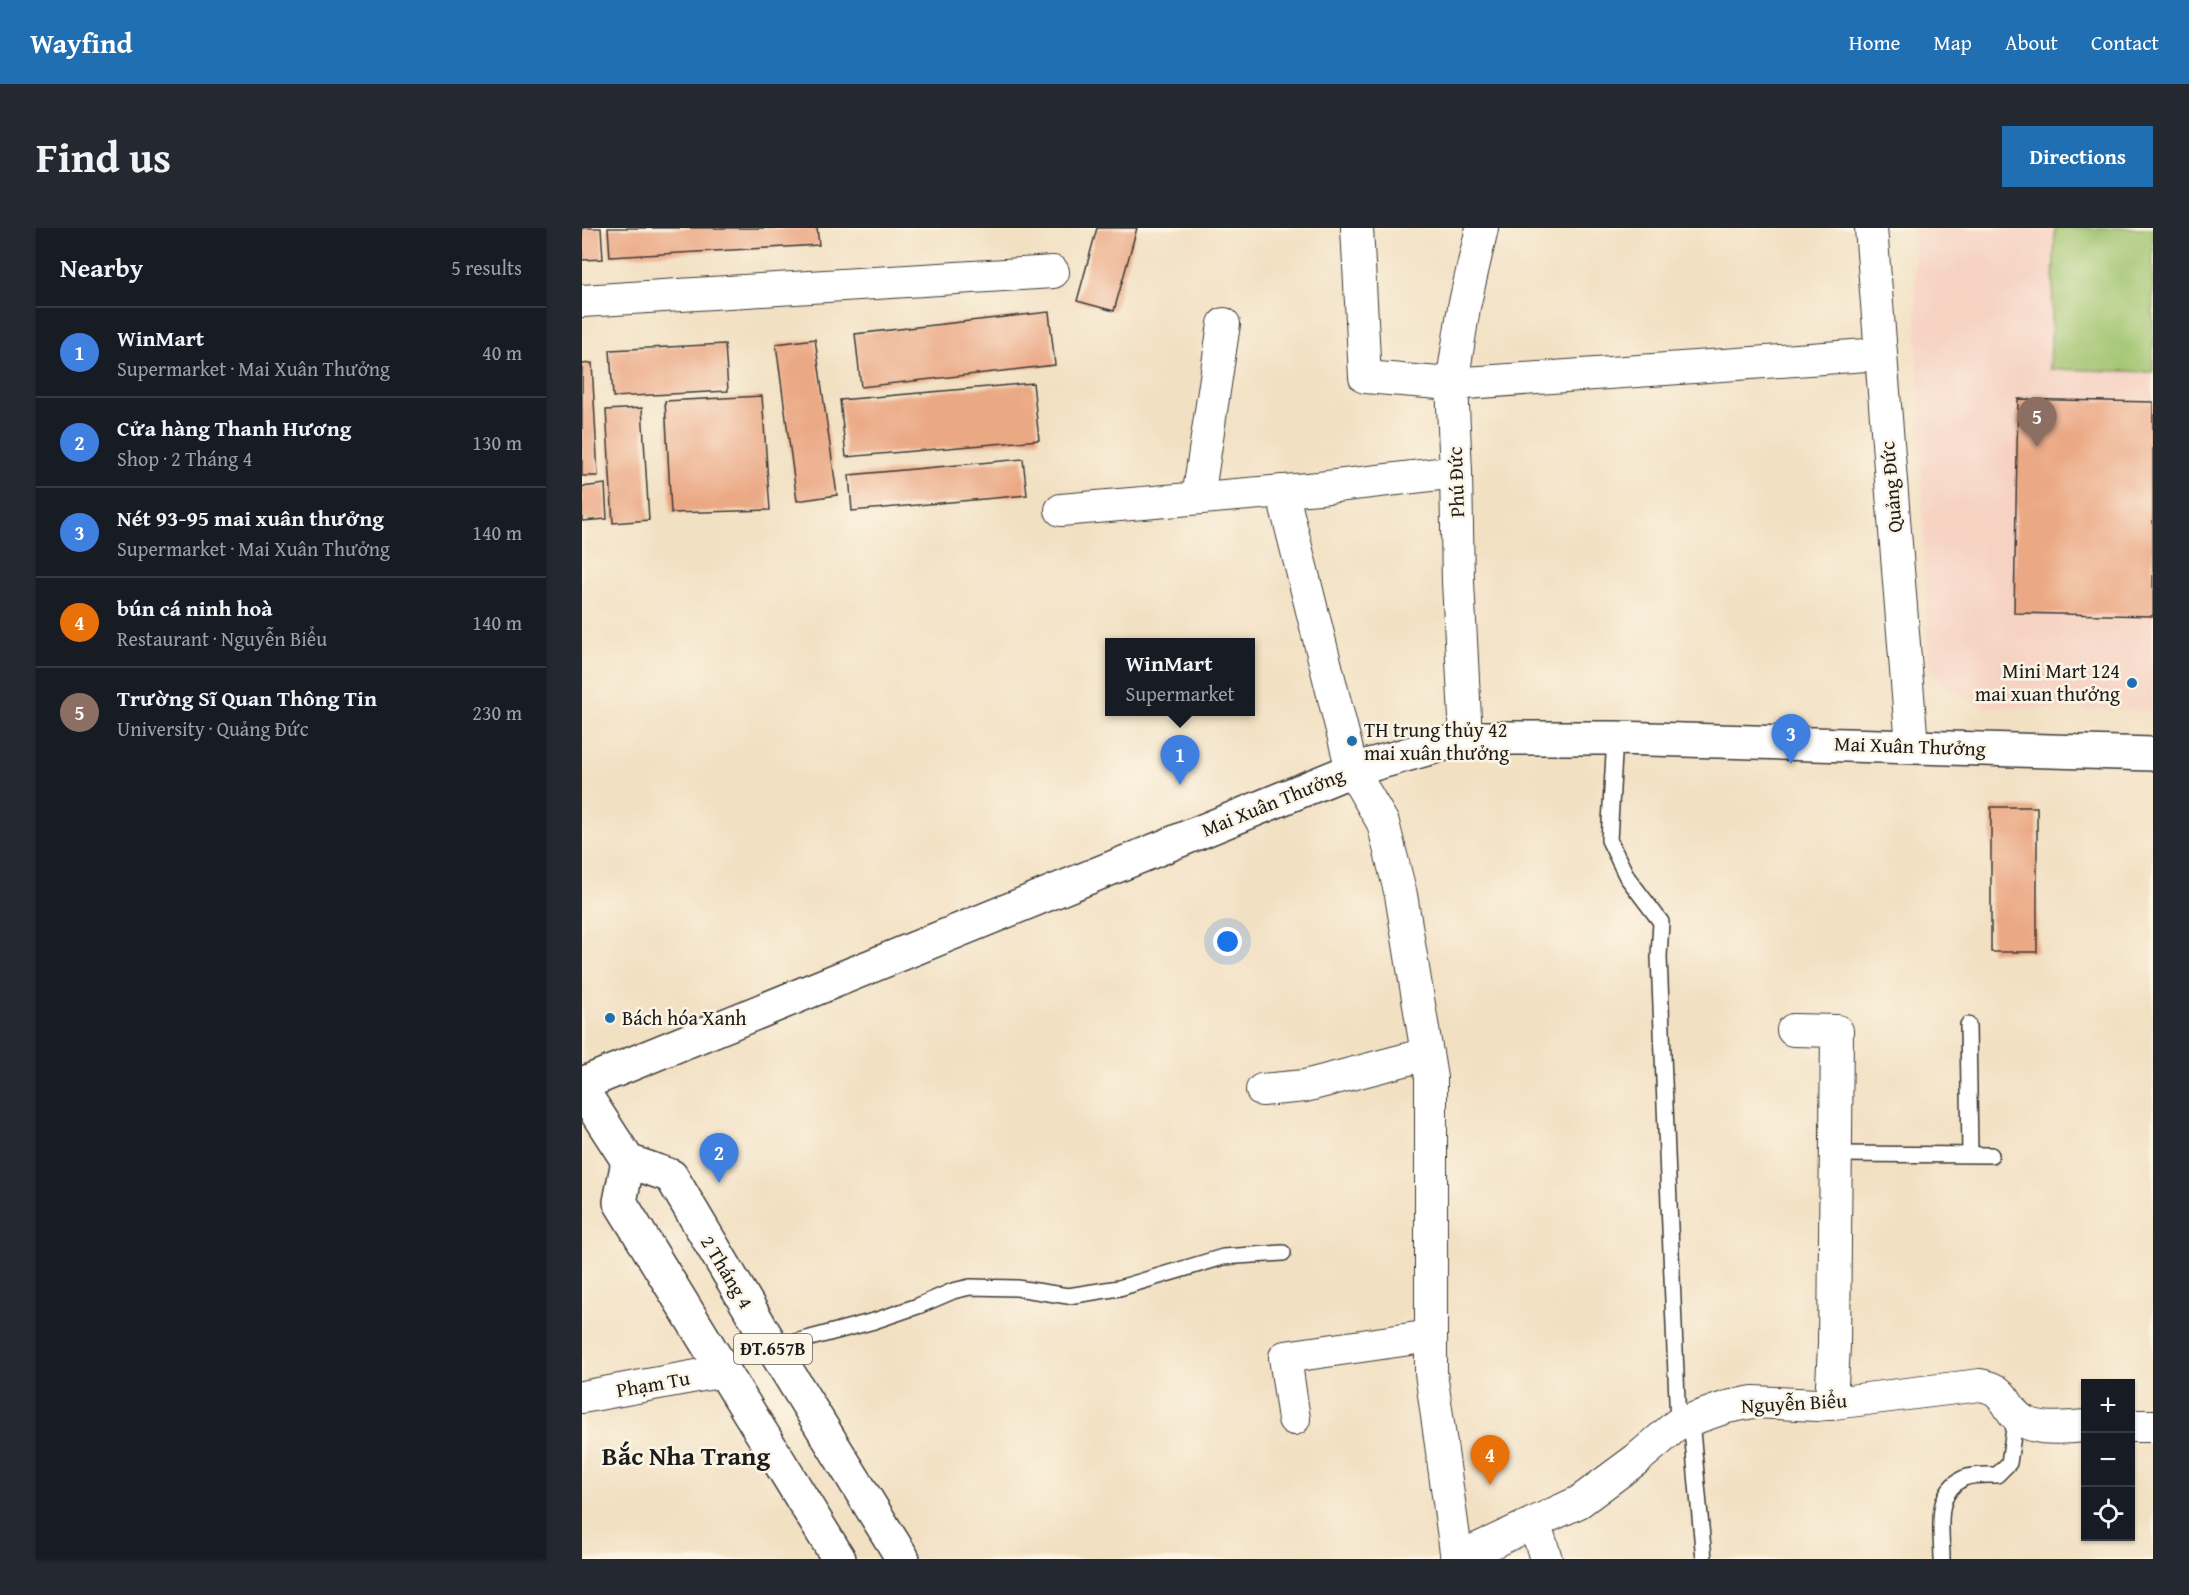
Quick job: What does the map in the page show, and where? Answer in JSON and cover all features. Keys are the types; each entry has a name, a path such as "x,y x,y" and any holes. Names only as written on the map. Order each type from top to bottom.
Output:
{"main road":[{"name":"Mai Xuân Thưởng","path":"582,1084 1352,770 1466,738 1615,738 2153,754"},
{"path":"582,1090 628,1161"},
{"name":"2 Tháng 4","path":"628,1161 671,1176 773,1348 903,1559"},
{"name":"ĐT.657B","path":"628,1161 620,1202 839,1559"}],"street":[{"path":"1357,228 1365,376 1452,384 1881,354"},
{"name":"Phú Đức","path":"1466,738 1458,582 1452,384 1464,307 1482,228"},
{"name":"Quảng Đức","path":"1871,228 1912,746"},
{"path":"582,301 1053,272"},
{"path":"1198,498 1224,324"},
{"path":"1061,510 1282,491 1456,472"},
{"path":"1282,491 1352,770 1383,823 1401,895 1431,1078 1431,1373 1456,1559"},
{"path":"1793,1030 1837,1031 1834,1154 1834,1345 1831,1404"},
{"path":"1262,1090 1305,1086 1427,1054"},
{"path":"1294,1419 1285,1357 1431,1336"},
{"name":"Phạm Tu","path":"582,1397 724,1371"},
{"name":"Nguyễn Biểu","path":"1456,1559 1579,1502 1684,1422 1727,1407 1753,1402 1831,1404 1980,1385 1993,1387 2016,1415"},
{"path":"2016,1415 2025,1422 2037,1425 2081,1426"},
{"path":"2135,1426 2153,1426"},
{"path":"1535,1524 1546,1559"}],"lane":[{"path":"1615,738 1609,840 1627,877 1661,922 1659,957 1684,1422 1704,1559"},
{"path":"1968,1025 1970,1154"},
{"path":"1834,1154 1991,1155"},
{"path":"773,1348 874,1321 918,1306 952,1290 970,1287 1017,1288 1068,1296 1119,1288 1223,1257 1283,1253"},
{"path":"1942,1559 1941,1507 1945,1494 1965,1477 1997,1475 2009,1463 2016,1415"}],"shaded area":[{"path":"1913,228 2153,228 2153,711 1983,707 1945,687 1928,665"}],"green space":[{"path":"2055,228 2153,228 2153,372 2050,369"}],"building":[{"path":"582,228 601,228 603,259 582,260"},
{"path":"608,228 817,228 819,245 610,257"},
{"path":"1097,228 1137,228 1114,311 1077,301"},
{"path":"1049,312 1055,365 861,387 855,334"},
{"path":"815,339 837,495 797,501 776,344"},
{"path":"725,344 728,391 613,397 610,350"},
{"path":"592,363 598,476 582,476 582,364"},
{"path":"1033,383 1039,440 846,457 840,400"},
{"path":"762,396 770,510 671,513 665,401"},
{"path":"2018,399 2153,402 2153,616 2014,613"},
{"path":"642,408 649,520 613,523 606,410"},
{"path":"1023,459 1027,495 852,511 849,475"},
{"path":"605,484 607,519 582,521 582,487"},
{"path":"1991,807 2037,807 2037,952 1991,952"}],"place":[{"name":"Trường Sĩ Quan Thông Tin","path":"2037,447"},
{"name":"Mini Mart 124 mai xuan thưởng","path":"2132,683"},
{"name":"TH trung thủy 42 mai xuân thưởng","path":"1352,741"},
{"name":"Nét 93-95 mai xuân thưởng","path":"1791,764"},
{"name":"WinMart","path":"1180,785"},
{"name":"Bách hóa Xanh","path":"610,1018"},
{"name":"Cửa hàng Thanh Hương","path":"719,1183"},
{"name":"bún cá ninh hoà","path":"1490,1485"}],"district":[{"name":"Bắc Nha Trang","path":"686,1456"}]}
